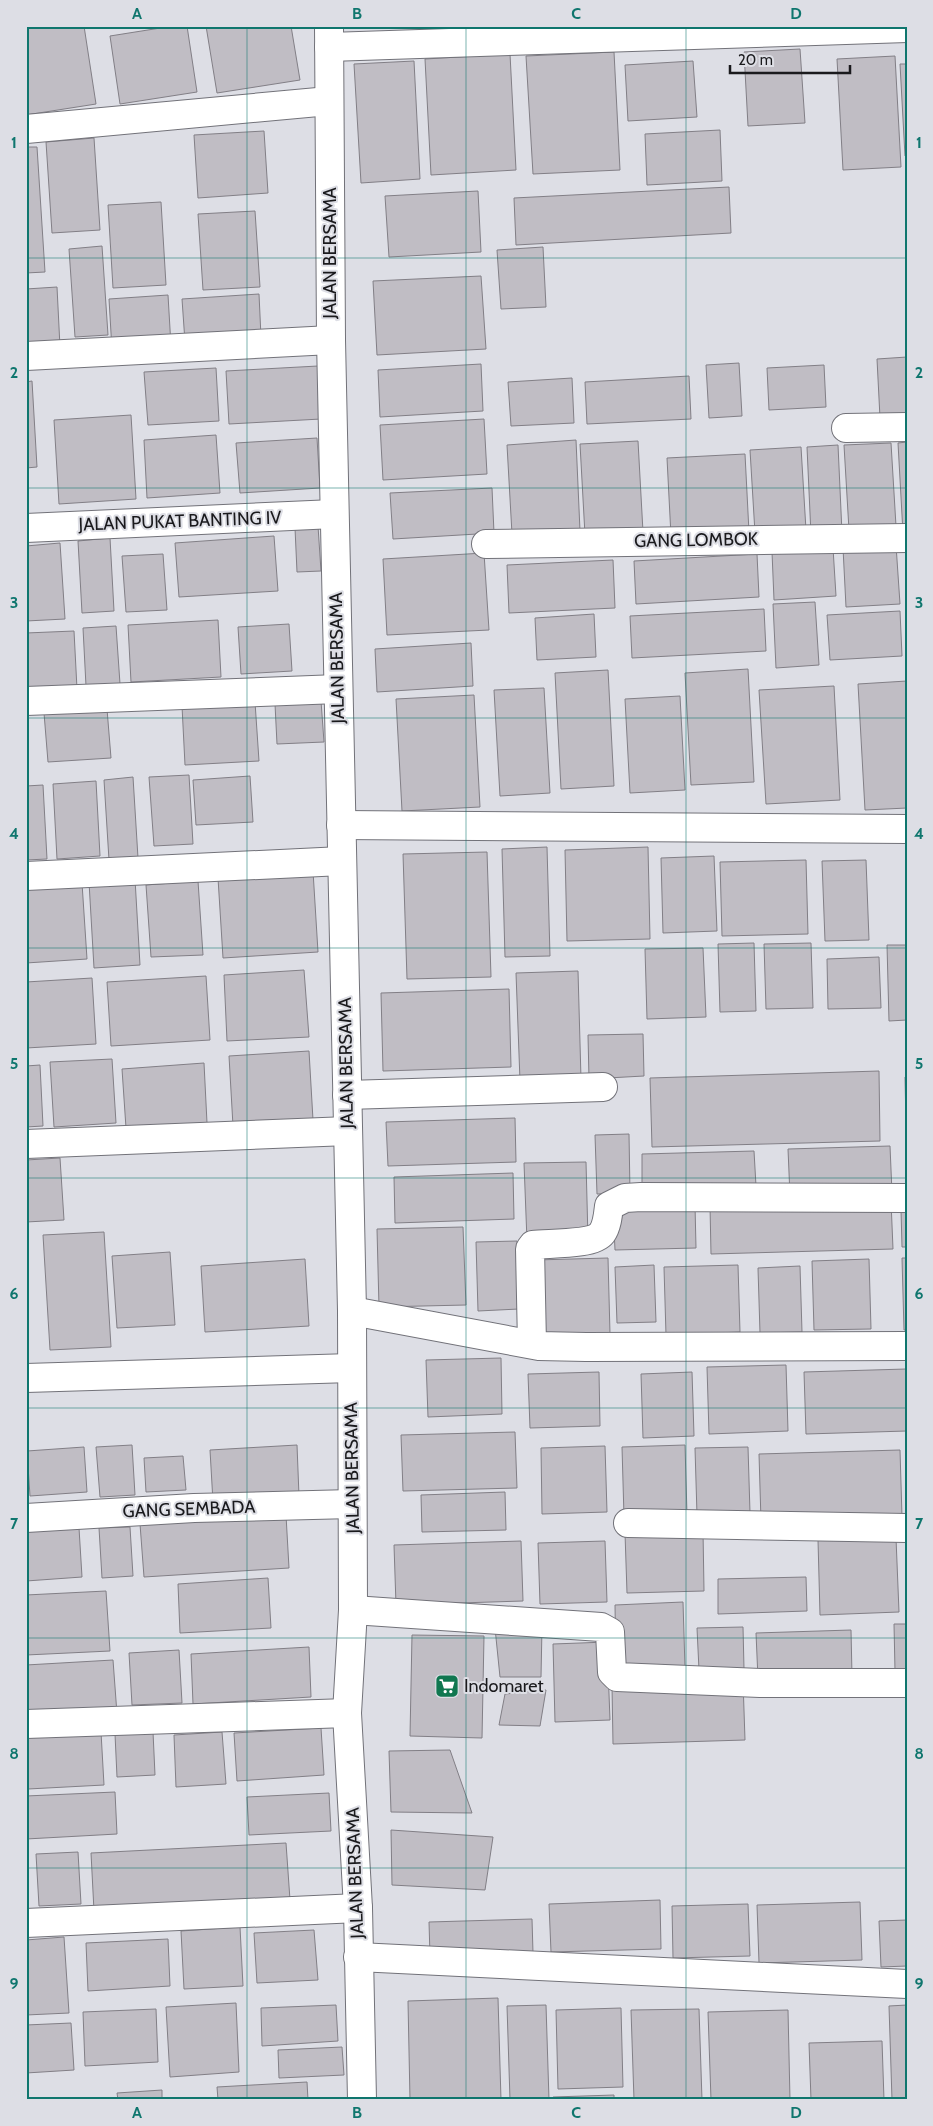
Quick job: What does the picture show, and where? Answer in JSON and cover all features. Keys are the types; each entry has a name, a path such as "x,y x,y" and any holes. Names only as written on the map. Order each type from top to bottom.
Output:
{"street":[{"path":"329,37 907,28"},
{"name":"JALAN BERSAMA","path":"329,37 334,514 352,1311 350,1368 353,1610 347,1714 358,1908 362,2100"},
{"path":"26,128 329,102"},
{"path":"26,356 331,340"},
{"path":"846,428 907,427"},
{"name":"JALAN PUKAT BANTING IV","path":"26,528 334,514"},
{"name":"GANG LOMBOK","path":"486,544 907,538"},
{"path":"26,701 338,689"},
{"path":"341,824 907,830"},
{"path":"26,876 342,861"},
{"path":"347,1095 603,1086"},
{"path":"26,1144 348,1131"},
{"path":"532,1344 530,1249 534,1245 592,1240 601,1234 606,1224 609,1206 625,1198 907,1198"},
{"path":"352,1311 532,1344 586,1347 907,1346"},
{"path":"26,1378 350,1368"},
{"name":"GANG SEMBADA","path":"26,1518 194,1508 352,1504"},
{"path":"628,1523 907,1528"},
{"path":"353,1610 601,1627 610,1632 612,1672 617,1677 760,1682 907,1683"},
{"path":"26,1724 347,1714"},
{"path":"26,1923 358,1908"},
{"path":"358,1957 907,1984"}],"building":[{"path":"26,26 84,26 96,104 26,115"},
{"path":"173,26 187,26 197,92 120,104 110,36"},
{"path":"206,26 291,26 300,80 217,93"},
{"path":"800,49 805,123 748,126 744,52"},
{"path":"614,52 620,170 533,174 526,56"},
{"path":"510,54 516,170 431,175 425,59"},
{"path":"895,56 901,167 843,170 837,59"},
{"path":"414,61 420,179 361,183 354,64"},
{"path":"693,61 697,117 628,121 625,65"},
{"path":"900,64 907,64 907,156 905,156"},
{"path":"720,130 722,181 647,185 645,134"},
{"path":"264,131 268,193 198,198 194,135"},
{"path":"94,138 100,230 52,233 46,142"},
{"path":"26,147 37,147 45,272 26,273"},
{"path":"729,187 731,233 516,245 514,198"},
{"path":"478,191 481,252 389,257 385,196"},
{"path":"161,202 166,285 113,288 108,205"},
{"path":"255,211 260,287 203,290 198,214"},
{"path":"102,246 108,335 75,337 69,249"},
{"path":"543,247 546,307 501,309 497,250"},
{"path":"481,276 486,349 377,355 373,281"},
{"path":"57,287 60,347 26,349 26,289"},
{"path":"259,294 261,337 185,342 182,299"},
{"path":"168,295 171,346 112,350 109,299"},
{"path":"907,357 907,417 880,418 877,359"},
{"path":"739,363 742,416 709,418 706,365"},
{"path":"481,364 483,411 380,417 378,370"},
{"path":"824,365 826,407 769,410 767,368"},
{"path":"318,366 321,419 229,424 226,371"},
{"path":"216,368 219,421 148,425 144,372"},
{"path":"689,376 691,419 587,424 585,382"},
{"path":"572,378 574,423 511,426 508,382"},
{"path":"32,381 37,467 26,468 26,382"},
{"path":"131,415 136,499 59,504 54,420"},
{"path":"484,419 487,474 383,480 380,425"},
{"path":"216,435 220,493 147,498 144,440"},
{"path":"317,438 320,488 240,493 236,443"},
{"path":"576,440 580,531 512,534 507,445"},
{"path":"638,441 643,532 585,535 580,444"},
{"path":"907,442 907,532 903,533 898,443"},
{"path":"891,443 896,526 849,530 844,445"},
{"path":"838,445 842,533 811,535 807,447"},
{"path":"801,447 806,530 755,533 750,450"},
{"path":"745,454 749,532 671,536 667,458"},
{"path":"492,488 494,533 393,539 390,493"},
{"path":"318,526 321,571 297,572 295,528"},
{"path":"274,536 278,591 179,597 175,543"},
{"path":"110,538 114,611 82,613 78,541"},
{"path":"60,543 65,619 26,621 26,546"},
{"path":"896,545 900,604 846,607 843,548"},
{"path":"833,548 836,596 774,600 772,552"},
{"path":"484,553 489,630 387,635 383,559"},
{"path":"163,554 167,610 126,612 122,556"},
{"path":"757,554 759,597 636,604 634,561"},
{"path":"613,560 615,608 509,613 507,565"},
{"path":"815,602 819,665 776,668 773,604"},
{"path":"764,609 766,651 632,658 630,616"},
{"path":"900,611 902,656 830,660 827,615"},
{"path":"594,614 596,657 537,660 535,618"},
{"path":"218,620 221,677 131,682 128,625"},
{"path":"289,624 292,671 241,674 238,627"},
{"path":"116,626 120,684 86,686 83,628"},
{"path":"74,631 77,689 26,693 26,633"},
{"path":"471,643 473,686 377,692 375,649"},
{"path":"748,669 754,782 691,785 685,673"},
{"path":"608,670 614,786 561,789 555,673"},
{"path":"907,681 907,808 865,810 858,684"},
{"path":"834,686 840,800 766,804 759,690"},
{"path":"544,688 550,793 500,796 494,690"},
{"path":"474,695 480,807 402,811 396,699"},
{"path":"680,696 685,790 630,793 625,699"},
{"path":"321,701 324,742 277,744 275,704"},
{"path":"255,702 259,761 185,765 182,706"},
{"path":"107,709 111,758 48,762 44,713"},
{"path":"26,740 28,768 26,768"},
{"path":"189,775 193,844 154,846 149,777"},
{"path":"250,776 253,822 196,825 193,780"},
{"path":"133,777 138,858 109,860 104,780"},
{"path":"96,781 100,856 57,859 53,784"},
{"path":"43,785 47,859 26,860 26,786"},
{"path":"547,847 550,956 505,957 502,849"},
{"path":"648,847 650,939 567,941 565,850"},
{"path":"487,852 491,977 407,979 403,854"},
{"path":"714,856 717,931 663,933 661,858"},
{"path":"806,860 808,934 722,936 720,862"},
{"path":"866,860 869,940 825,941 822,861"},
{"path":"313,871 318,952 223,958 218,878"},
{"path":"135,879 140,965 94,968 89,882"},
{"path":"198,881 203,955 151,957 146,885"},
{"path":"82,883 87,959 26,963 26,886"},
{"path":"754,943 756,1011 720,1012 718,944"},
{"path":"811,943 813,1008 766,1009 764,944"},
{"path":"887,945 907,945 907,1020 889,1021"},
{"path":"703,948 706,1017 647,1019 645,949"},
{"path":"879,957 881,1008 828,1009 827,959"},
{"path":"304,970 309,1037 227,1041 224,975"},
{"path":"578,971 581,1079 520,1081 516,973"},
{"path":"206,976 210,1040 111,1046 107,982"},
{"path":"92,978 96,1044 26,1048 26,982"},
{"path":"509,989 511,1067 383,1071 381,993"},
{"path":"643,1034 644,1076 589,1079 588,1035"},
{"path":"309,1051 313,1120 233,1126 229,1056"},
{"path":"112,1059 116,1123 54,1127 50,1062"},
{"path":"204,1063 207,1123 126,1128 122,1069"},
{"path":"40,1065 43,1126 26,1127 26,1066"},
{"path":"879,1071 880,1141 652,1147 650,1078"},
{"path":"905,1077 907,1077 906,1125"},
{"path":"515,1118 516,1162 388,1166 386,1122"},
{"path":"629,1134 630,1193 597,1194 595,1135"},
{"path":"890,1146 892,1193 790,1196 788,1149"},
{"path":"754,1151 756,1186 642,1190 642,1154"},
{"path":"60,1158 64,1220 26,1222 26,1160"},
{"path":"586,1162 588,1239 527,1241 524,1163"},
{"path":"513,1173 514,1219 395,1223 394,1177"},
{"path":"891,1201 893,1249 711,1254 710,1206"},
{"path":"695,1205 696,1248 615,1250 613,1208"},
{"path":"901,1210 907,1210 907,1247 902,1247"},
{"path":"463,1227 466,1305 379,1307 377,1229"},
{"path":"104,1232 111,1347 50,1350 43,1235"},
{"path":"517,1241 519,1309 478,1311 476,1242"},
{"path":"170,1252 175,1325 117,1328 112,1256"},
{"path":"608,1258 610,1334 538,1336 535,1260"},
{"path":"902,1258 907,1258 907,1330 904,1330"},
{"path":"305,1259 309,1326 205,1332 201,1266"},
{"path":"869,1259 871,1329 814,1330 812,1261"},
{"path":"654,1265 656,1322 617,1323 615,1267"},
{"path":"738,1265 740,1332 666,1335 664,1267"},
{"path":"800,1266 802,1332 760,1333 758,1268"},
{"path":"501,1358 502,1414 428,1417 426,1360"},
{"path":"786,1365 788,1431 709,1434 707,1367"},
{"path":"906,1369 907,1431 806,1434 804,1372"},
{"path":"599,1372 600,1426 530,1428 528,1374"},
{"path":"692,1372 694,1436 643,1438 641,1374"},
{"path":"515,1432 517,1488 403,1491 401,1435"},
{"path":"132,1445 135,1495 100,1497 96,1447"},
{"path":"297,1445 299,1496 213,1502 210,1450"},
{"path":"685,1445 687,1515 624,1517 622,1447"},
{"path":"605,1446 607,1512 542,1514 541,1448"},
{"path":"84,1447 87,1492 30,1496 27,1451"},
{"path":"748,1447 750,1513 697,1515 695,1448"},
{"path":"900,1450 902,1517 761,1521 759,1454"},
{"path":"183,1456 186,1490 146,1492 144,1458"},
{"path":"505,1492 506,1530 422,1532 421,1495"},
{"path":"286,1515 289,1568 144,1577 140,1524"},
{"path":"130,1527 133,1576 102,1578 99,1528"},
{"path":"79,1528 82,1577 26,1581 26,1531"},
{"path":"703,1531 704,1591 627,1593 625,1533"},
{"path":"896,1538 899,1612 820,1615 818,1540"},
{"path":"521,1541 523,1601 396,1605 394,1545"},
{"path":"605,1541 607,1602 540,1604 538,1543"},
{"path":"806,1577 807,1611 718,1614 718,1579"},
{"path":"268,1578 271,1628 180,1633 178,1584"},
{"path":"106,1591 110,1651 26,1655 26,1595"},
{"path":"683,1602 685,1668 616,1671 615,1605"},
{"path":"894,1624 907,1624 907,1671 895,1671"},
{"path":"542,1627 541,1677 500,1677 495,1628"},
{"path":"743,1627 744,1669 699,1670 697,1628"},
{"path":"851,1630 852,1676 758,1679 756,1633"},
{"name":"Indomaret","path":"412,1635 484,1636 482,1738 410,1736"},
{"path":"607,1642 610,1720 555,1722 553,1644"},
{"path":"309,1647 311,1697 193,1704 191,1654"},
{"path":"179,1650 182,1703 132,1705 129,1653"},
{"path":"113,1660 117,1714 26,1719 26,1665"},
{"path":"743,1681 745,1740 613,1744 612,1686"},
{"path":"546,1690 540,1726 499,1725 505,1694"},
{"path":"321,1728 324,1775 237,1781 234,1733"},
{"path":"101,1732 104,1785 28,1789 26,1736"},
{"path":"153,1732 155,1775 117,1777 115,1734"},
{"path":"222,1732 226,1784 176,1787 174,1735"},
{"path":"450,1750 472,1813 391,1812 389,1751"},
{"path":"115,1792 117,1834 26,1839 26,1796"},
{"path":"329,1793 331,1831 249,1835 247,1797"},
{"path":"391,1830 493,1837 485,1890 392,1885"},
{"path":"286,1843 290,1900 94,1911 91,1853"},
{"path":"78,1852 81,1904 39,1906 36,1854"},
{"path":"660,1900 661,1949 551,1952 549,1904"},
{"path":"860,1902 862,1960 759,1963 757,1905"},
{"path":"748,1904 750,1956 673,1958 672,1906"},
{"path":"532,1919 533,1953 430,1956 429,1922"},
{"path":"907,1920 907,1966 881,1967 879,1921"},
{"path":"240,1927 243,1986 184,1989 181,1931"},
{"path":"314,1930 318,1980 257,1983 254,1933"},
{"path":"64,1937 69,2013 26,2015 26,1940"},
{"path":"168,1939 170,1986 88,1991 86,1943"},
{"path":"498,1998 501,2100 410,2100 408,2001"},
{"path":"236,2003 239,2072 170,2077 166,2007"},
{"path":"336,2005 338,2041 262,2046 261,2008"},
{"path":"546,2005 549,2100 510,2100 507,2006"},
{"path":"907,2005 907,2100 892,2100 889,2006"},
{"path":"621,2008 623,2087 558,2089 556,2010"},
{"path":"156,2009 158,2062 85,2066 83,2012"},
{"path":"699,2009 702,2100 634,2100 631,2010"},
{"path":"788,2010 790,2100 711,2100 708,2012"},
{"path":"71,2023 74,2070 26,2073 26,2025"},
{"path":"882,2041 884,2100 811,2100 809,2043"},
{"path":"342,2047 344,2075 279,2078 278,2050"},
{"path":"307,2082 308,2100 218,2100 217,2087"},
{"path":"162,2090 162,2100 118,2100 117,2093"},
{"path":"614,2095 614,2100 553,2100 553,2097"}],"place":[{"name":"Indomaret","path":"447,1686"}]}
